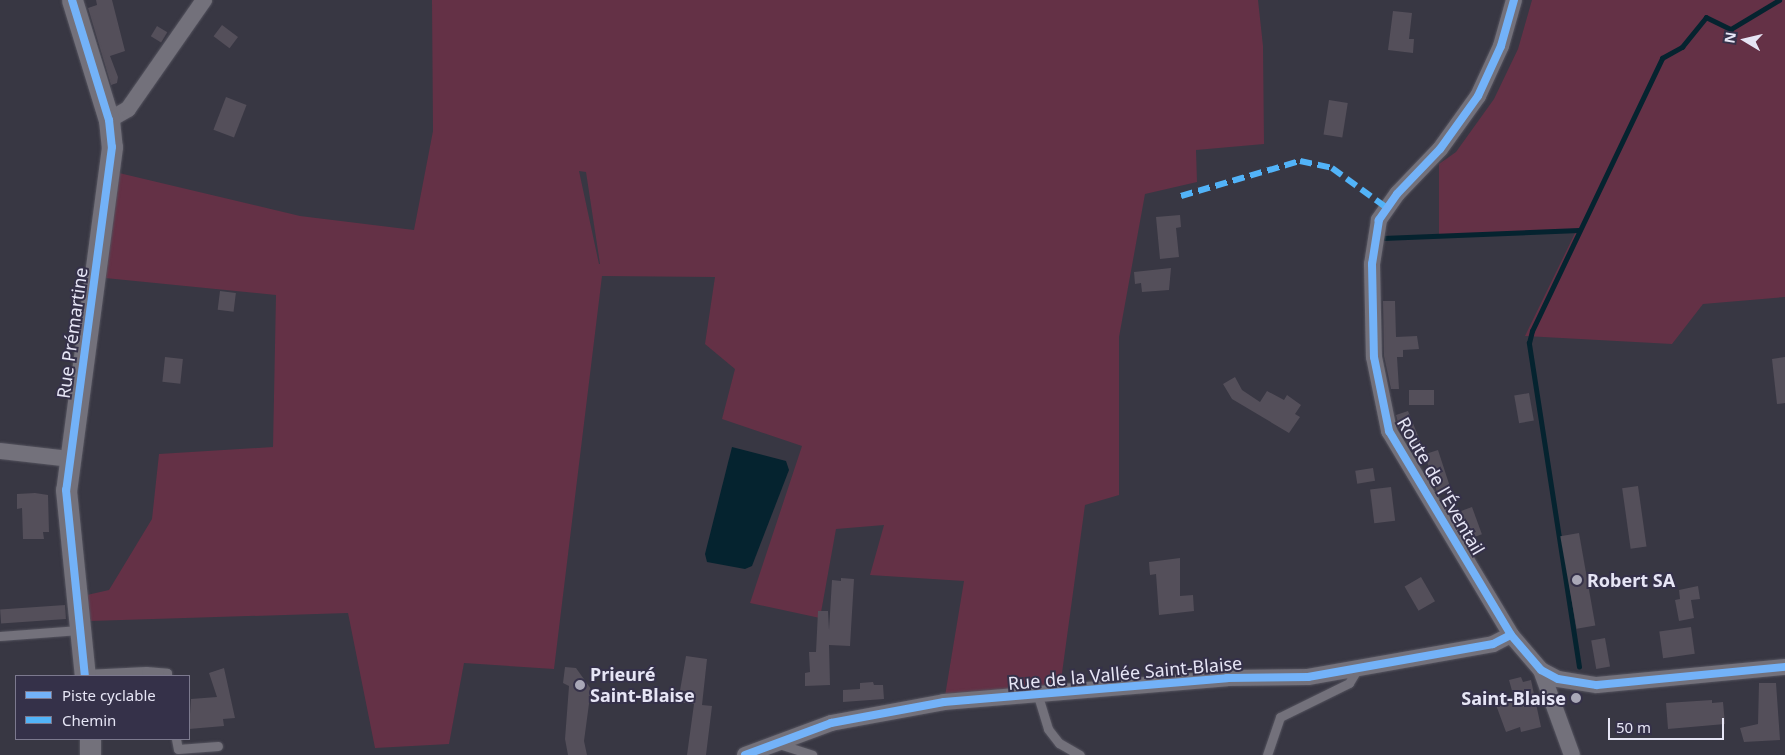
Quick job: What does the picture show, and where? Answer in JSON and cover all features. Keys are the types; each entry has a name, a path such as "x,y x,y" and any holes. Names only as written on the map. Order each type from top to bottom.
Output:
{"street":[{"name":"Rue Prémartine","path":"72,0 109,120 110,163 70,459 67,520 84,675"},
{"path":"109,120 128,109 204,0"},
{"name":"Route de l'Éventail","path":"1514,0 1501,46 1478,96 1440,149 1397,194 1380,220 1372,264 1374,357 1389,431 1511,635 1540,670 1558,679 1597,686 1785,667"},
{"path":"0,451 70,459"},
{"name":"Rue de la Vallée Saint-Blaise","path":"745,755 774,742 831,723 944,702 1038,696 1228,678 1308,677 1493,644 1511,635"},
{"path":"1540,670 1572,755"},
{"path":"90,740 90,755"}],"lane":[{"path":"0,636 79,630"},
{"path":"1267,755 1280,717 1349,683 1358,667"},
{"path":"84,675 146,670 167,673 167,675"},
{"path":"1038,696 1048,729 1059,743 1080,755"},
{"path":"176,740 178,749 218,746"},
{"path":"774,742 812,755"}],"shaded area":[{"path":"432,0 1258,0 1263,46 1264,144 1196,150 1197,182 1145,194 1119,337 1119,495 1085,505 1059,695 944,702 964,581 870,575 884,525 836,529 820,618 750,603 802,446 722,419 735,369 705,344 715,277 602,276 554,669 464,663 449,744 375,748 348,613 90,621 87,595 109,590 152,519 159,454 273,447 276,295 105,278 119,173 300,216 414,230 433,131","holes":["579,171 586,172 600,264"]},
{"path":"1532,0 1785,0 1785,297 1703,304 1672,344 1525,336 1577,229 1439,236 1439,164 1456,152 1494,99 1518,49"}],"water":[{"path":"732,447 786,461 789,470 752,566 745,569 707,562 705,554"}],"building":[{"path":"96,0 112,0 125,51 110,56 118,77 117,83 111,85 88,8 97,5"},
{"path":"1393,11 1412,13 1409,39 1414,39 1413,53 1388,50"},
{"path":"222,25 238,37 230,48 214,36"},
{"path":"157,26 167,32 161,42 151,36"},
{"path":"226,97 247,105 234,138 213,130"},
{"path":"1329,100 1348,103 1342,138 1324,135"},
{"path":"1180,215 1181,227 1176,228 1179,257 1160,259 1156,217"},
{"path":"1171,268 1169,290 1142,292 1141,283 1135,284 1134,272"},
{"path":"220,291 236,293 234,312 218,310"},
{"path":"1383,301 1395,301 1396,337 1417,336 1419,349 1403,350 1403,357 1397,357 1399,389 1391,389 1384,356"},
{"path":"165,357 183,359 180,384 162,382"},
{"path":"1785,357 1785,403 1777,404 1772,359"},
{"path":"1235,377 1242,390 1260,402 1267,391 1284,400 1287,395 1301,405 1295,414 1300,417 1289,433 1232,399 1223,384"},
{"path":"1409,390 1434,390 1434,405 1409,405"},
{"path":"1529,393 1534,421 1519,423 1514,396"},
{"path":"1408,411 1423,448 1414,453 1400,430 1396,415"},
{"path":"1438,450 1450,487 1437,491 1425,454"},
{"path":"1373,468 1375,481 1357,484 1355,471"},
{"path":"1638,486 1646,546 1631,549 1622,488"},
{"path":"1391,487 1395,521 1374,523 1370,490"},
{"path":"35,493 48,495 49,532 43,532 44,539 23,539 22,508 17,509 17,494"},
{"path":"1472,507 1482,534 1467,540 1457,512"},
{"name":"Robert SA","path":"1579,533 1595,626 1577,629 1560,536"},
{"path":"1180,558 1180,596 1193,595 1194,611 1159,615 1156,574 1150,575 1149,562"},
{"path":"1421,577 1435,601 1419,611 1405,586"},
{"path":"841,578 854,579 850,646 829,645 830,685 805,686 805,673 810,672 809,652 816,652 818,611 828,611 829,630 832,580 841,581"},
{"path":"1698,586 1700,599 1691,600 1694,618 1679,621 1675,600 1680,599 1679,590"},
{"path":"65,605 66,619 1,624 0,610"},
{"path":"1691,627 1695,654 1663,658 1659,631"},
{"path":"1605,638 1610,667 1596,669 1591,640"},
{"path":"686,656 707,659 702,705 712,706 706,755 687,755 694,704 678,702"},
{"path":"565,667 576,668 591,689 584,741 587,755 568,755 565,739 569,686 563,683"},
{"path":"224,668 235,718 223,719 224,726 190,729 191,699 217,697 209,673"},
{"path":"1521,677 1523,682 1531,680 1541,727 1521,732 1520,727 1506,732 1496,705 1514,698 1509,680"},
{"path":"873,682 874,685 883,685 884,699 843,702 843,690 860,689 860,683"},
{"path":"1759,683 1776,683 1780,740 1744,742 1740,728 1758,724"},
{"path":"1712,700 1712,703 1723,702 1725,724 1668,729 1666,703"}],"waterway":[{"path":"1579,667 1529,343 1532,331 1662,58 1682,47 1706,17 1731,29 1779,0"},
{"path":"1383,238 1579,230"}],"marked path":[{"path":"1181,196 1300,161 1332,168 1387,208"}],"cycle path":[{"path":"72,0 109,120 112,147 66,490 85,675"},
{"path":"1514,0 1501,46 1478,96 1440,149 1397,194 1379,220 1372,264 1374,357 1389,431 1511,635 1541,670 1558,679 1597,685 1785,667"},
{"path":"745,755 831,723 944,702 1227,678 1308,677 1493,644 1511,635"}],"place":[{"name":"Robert SA","path":"1577,580"},
{"name":"Prieuré Saint-Blaise","path":"580,685"},
{"name":"Saint-Blaise","path":"1576,698"}]}
